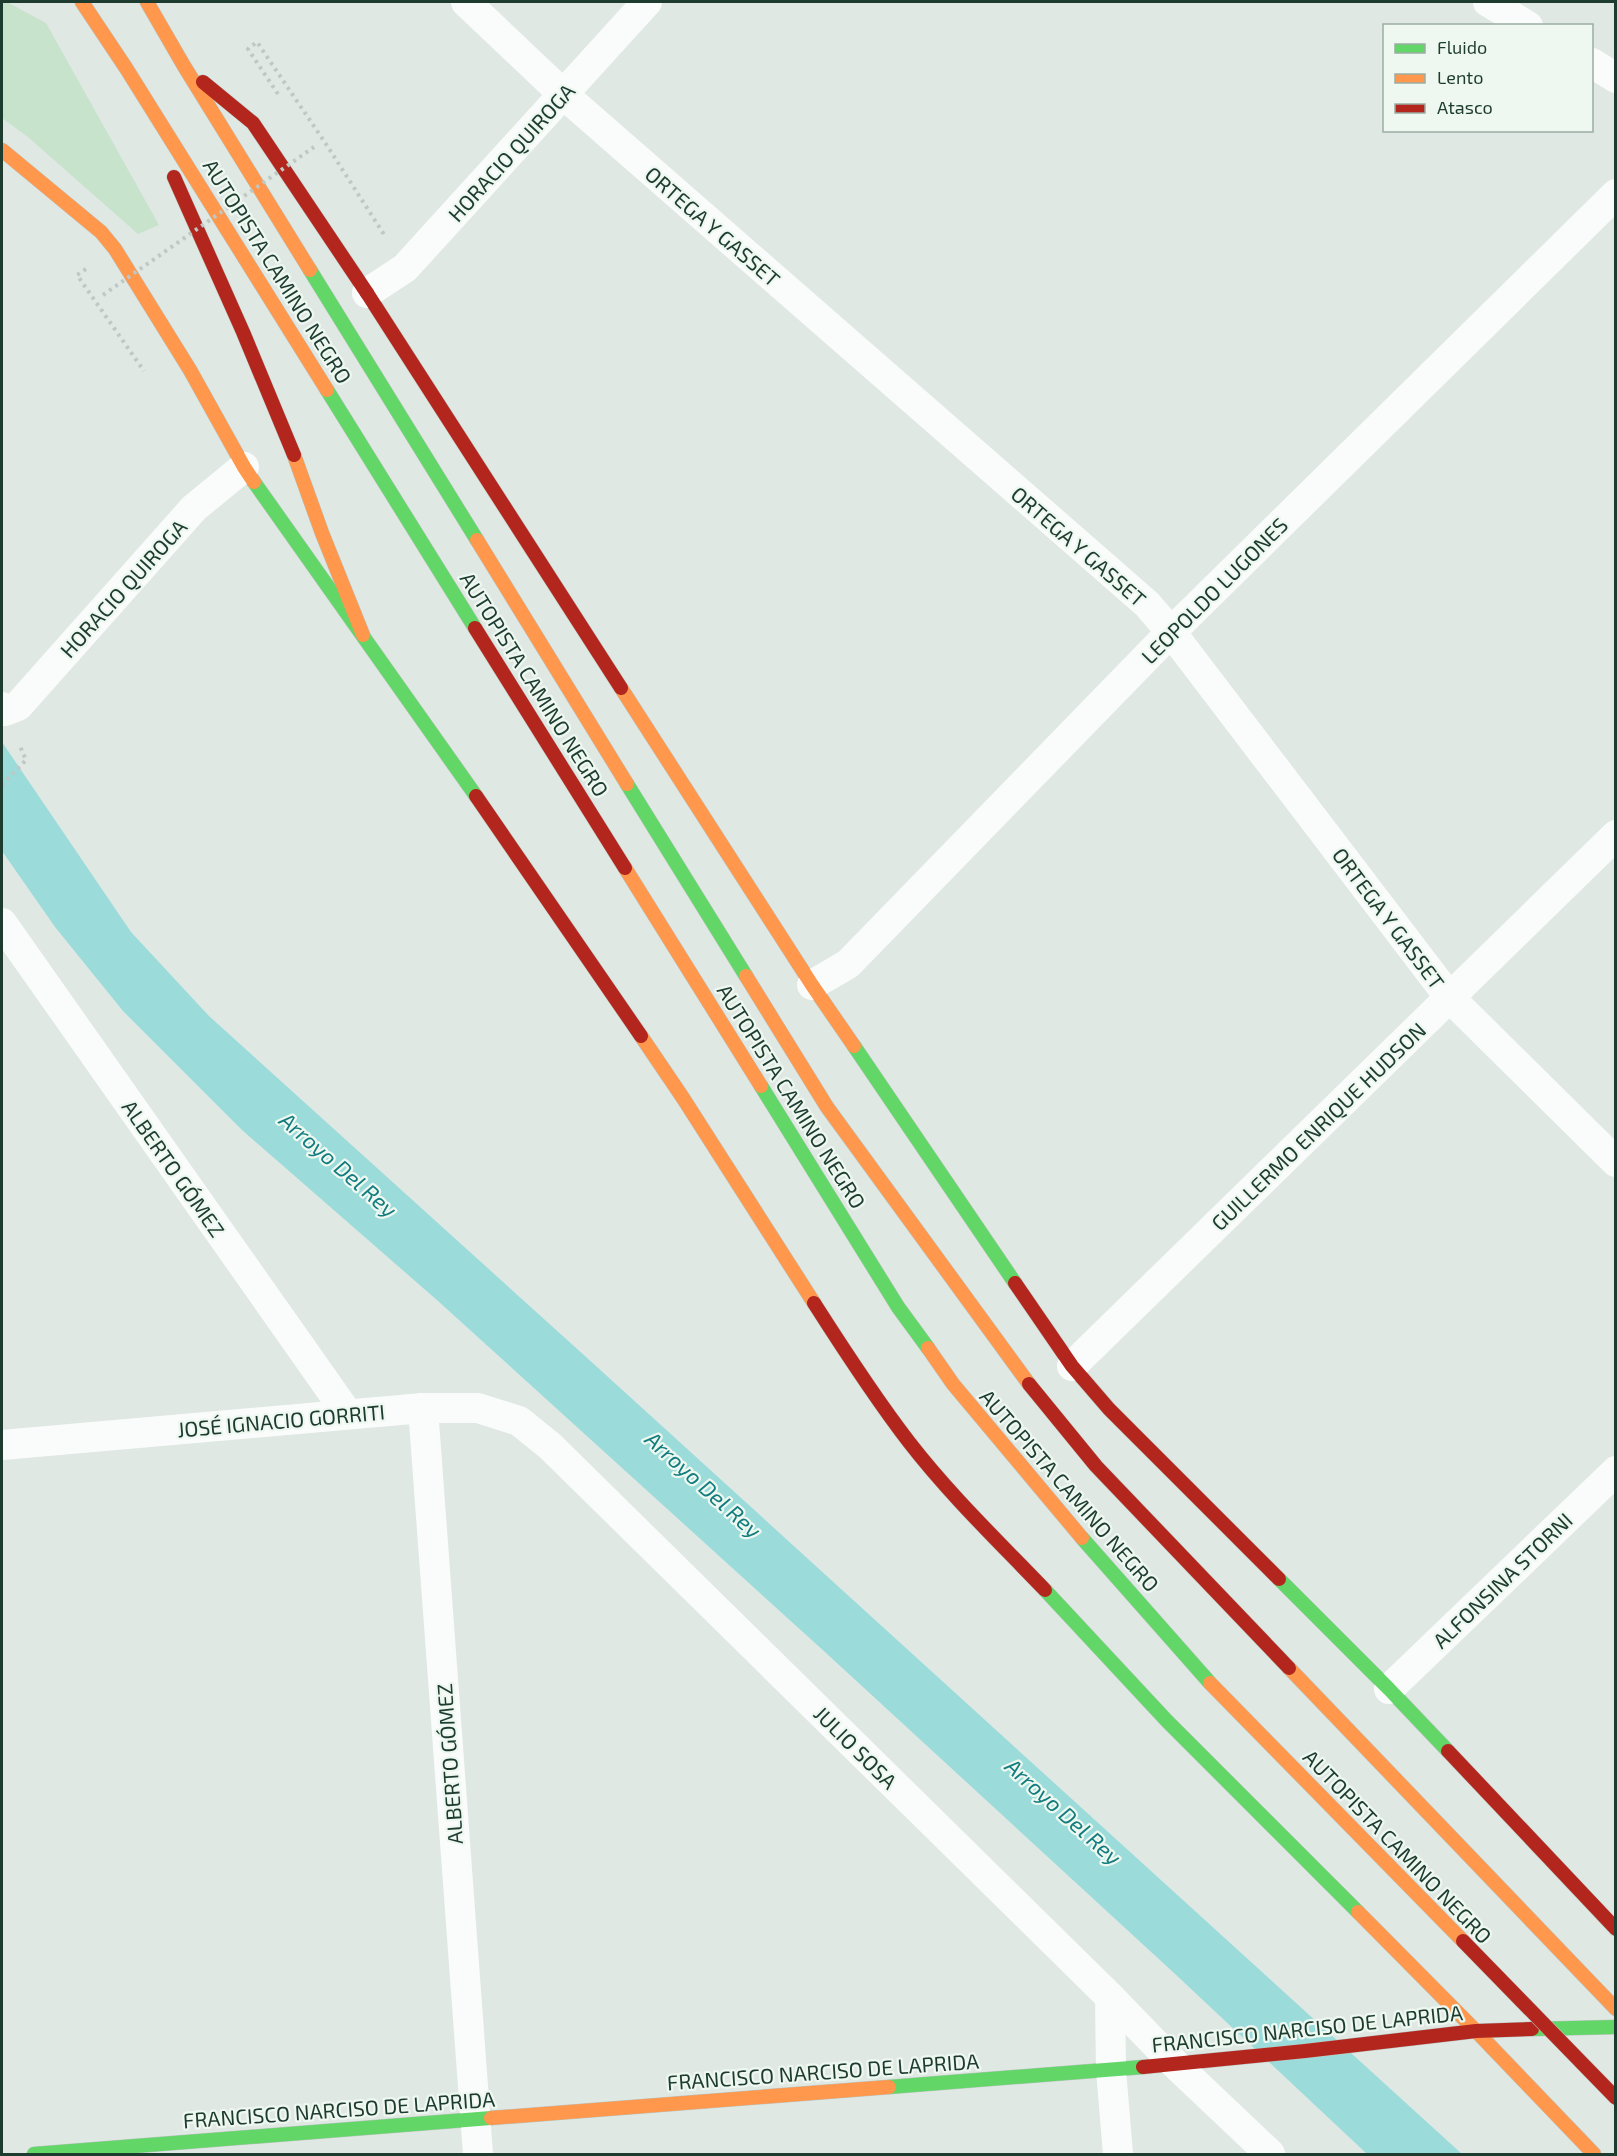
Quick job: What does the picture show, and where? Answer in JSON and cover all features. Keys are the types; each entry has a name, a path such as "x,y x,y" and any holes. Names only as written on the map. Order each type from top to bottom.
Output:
{"main road":[{"name":"AUTOPISTA CAMINO NEGRO","path":"82,2 126,68 898,1307 953,1384 1034,1483 1210,1683 1616,2098"},
{"name":"AUTOPISTA CAMINO NEGRO","path":"147,2 183,66 826,1107 1042,1403 1096,1466 1616,2009"},
{"path":"183,66 254,123 367,293 812,985 1072,1366 1109,1409 1389,1689 1616,1929"},
{"path":"126,68 243,332 303,478 322,533 363,635"},
{"path":"2,150 101,232 115,249 190,370 244,467 455,765 676,1089 855,1367 910,1443 949,1488 1167,1721 1476,2031 1594,2154"},
{"name":"FRANCISCO NARCISO DE LAPRIDA","path":"34,2154 1110,2070 1476,2031 1616,2027"}],"street":[{"name":"ORTEGA Y GASSET","path":"466,2 564,95 1147,604 1171,632 1450,998 1616,1162"},
{"name":"HORACIO QUIROGA","path":"367,293 405,268 647,2"},
{"path":"1488,2 1525,24"},
{"path":"1593,64 1616,78"},
{"name":"LEOPOLDO LUGONES","path":"812,985 848,964 1171,632 1616,194"},
{"name":"HORACIO QUIROGA","path":"3,709 18,706 194,508 244,467"},
{"name":"GUILLERMO ENRIQUE HUDSON","path":"1072,1366 1616,835"},
{"name":"ALBERTO GÓMEZ","path":"2,923 347,1413"},
{"name":"ALBERTO GÓMEZ","path":"423,1408 478,2154"},
{"name":"JOSÉ IGNACIO GORRITI","path":"2,1445 347,1413 423,1408 478,1408 519,1421 550,1446"},
{"name":"JULIO SOSA","path":"550,1446 1110,1996 1174,2063 1270,2154"},
{"name":"ALFONSINA STORNI","path":"1389,1689 1616,1471"},
{"path":"1110,1996 1110,2070 1118,2154"}],"path":[{"path":"281,98 248,49 257,42 326,144 405,268"},
{"path":"103,295 314,147"},
{"path":"2,785 26,760"}],"green space":[{"path":"2,2 7,2 46,23 159,225 138,234 28,137 2,118"}],"water":[{"name":"Arroyo Del Rey","path":"2,742 131,932 209,1016 1462,2154 1367,2154 826,1653 438,1301 242,1130 123,1011 55,927 2,851"}],"traffic: fast":[{"path":"310,270 477,540"},
{"path":"327,390 475,628"},
{"path":"254,482 476,796"},
{"path":"627,784 746,976"},
{"path":"854,1046 1015,1283"},
{"path":"761,1086 898,1307 928,1348"},
{"path":"1082,1538 1210,1683"},
{"path":"1279,1579 1448,1751"},
{"path":"1045,1590 1167,1721 1358,1912"},
{"path":"1532,2029 1616,2027"},
{"path":"889,2087 1143,2067"},
{"path":"34,2154 491,2118"}],"traffic: slow":[{"path":"82,2 126,68 327,390"},
{"path":"147,2 310,270"},
{"path":"2,150 101,232 115,249 190,370 254,482"},
{"path":"294,455 363,635"},
{"path":"477,540 627,784"},
{"path":"621,688 812,985 854,1046"},
{"path":"625,868 761,1086"},
{"path":"746,976 827,1107 1029,1384"},
{"path":"641,1036 814,1303"},
{"path":"928,1348 953,1384 1082,1538"},
{"path":"1289,1668 1616,2009"},
{"path":"1210,1683 1463,1941"},
{"path":"1358,1912 1594,2154"},
{"path":"491,2118 889,2087"}],"traffic: jam":[{"path":"203,82 253,123 367,293"},
{"path":"174,177 243,332 294,455"},
{"path":"367,293 621,688"},
{"path":"475,628 625,868"},
{"path":"476,796 641,1036"},
{"path":"1015,1283 1072,1366 1109,1409 1279,1579"},
{"path":"814,1303 872,1391 925,1462 975,1518 1045,1590"},
{"path":"1029,1384 1096,1466 1289,1668"},
{"path":"1448,1751 1616,1929"},
{"path":"1463,1941 1616,2098"},
{"path":"1143,2067 1476,2031 1532,2029"}]}
